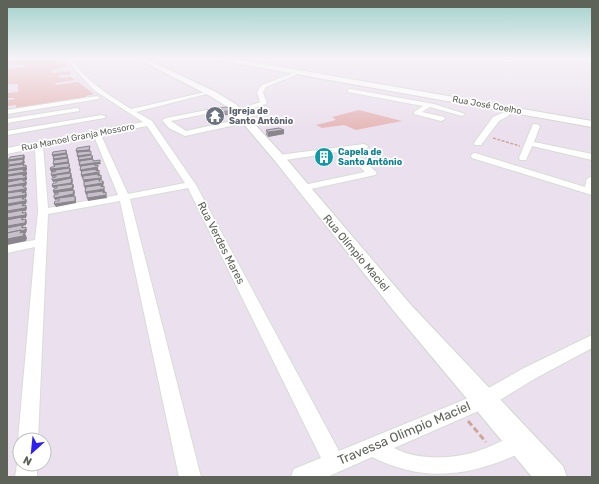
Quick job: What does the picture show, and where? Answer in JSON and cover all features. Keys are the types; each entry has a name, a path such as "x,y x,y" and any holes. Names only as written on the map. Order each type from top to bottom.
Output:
{"main road":[{"name":"Rua Olímpio Maciel","path":"185,81 208,92 239,113 279,158 302,188 404,310 552,477"},
{"name":"Rua José Coelho","path":"348,81 592,124"}],"street":[{"name":"Rua Verdes Mares","path":"88,81 96,88 149,123 191,184 334,462"},
{"path":"239,113 199,114 166,120 172,126 185,134 239,113 264,103 260,92 264,86 278,81"},
{"path":"350,91 431,106 462,114"},
{"path":"130,111 208,92"},
{"path":"7,112 97,98"},
{"path":"442,119 416,113 445,98"},
{"path":"178,99 199,114"},
{"path":"7,121 77,110"},
{"path":"478,143 496,119 513,110"},
{"path":"7,133 102,117"},
{"name":"Rua Manoel Granja Mossoro","path":"7,151 149,123"},
{"path":"523,158 536,126"},
{"path":"96,133 124,197 190,477"},
{"path":"29,432 42,242 43,212 39,144"},
{"path":"528,145 592,157"},
{"path":"279,158 364,146"},
{"path":"302,188 372,172 345,148"},
{"path":"475,156 591,192 592,179"},
{"path":"43,212 191,184"},
{"path":"7,249 42,242"},
{"name":"Travessa Olimpio Maciel","path":"302,477 334,462 374,447 484,400 530,373 592,342"},
{"path":"374,447 393,459 414,465 431,467 478,462 521,442"}],"path":[{"path":"484,136 528,145"},
{"path":"459,411 496,454"}],"shaded area":[{"path":"7,81 71,81 55,83 56,85 78,82 94,94 86,96 87,98 97,96 100,98 7,112 7,109 16,108 16,105 7,106 7,100 15,99 7,98 7,93 18,92 18,84 7,84"},
{"path":"359,110 402,121 356,130 344,125 322,128 316,125 336,120 332,117"}],"building":[{"path":"227,107 231,110 210,114 207,110"},
{"path":"279,128 284,130 268,132 266,130"},
{"path":"90,146 89,150 76,151 77,148"},
{"path":"66,150 66,153 52,155 53,152"},
{"path":"91,151 91,154 77,156 78,152"},
{"path":"326,152 329,157 322,158 319,153"},
{"path":"67,154 67,157 53,159 54,156"},
{"path":"24,155 23,158 8,160 10,157"},
{"path":"92,155 92,158 78,160 79,157"},
{"path":"68,158 68,162 53,164 54,160"},
{"path":"24,159 22,163 8,165 9,161"},
{"path":"93,159 93,161 100,160 100,162 79,165 80,161"},
{"path":"69,163 69,167 50,169 55,165"},
{"path":"24,164 23,166 26,165 26,167 7,170 9,166"},
{"path":"95,164 95,166 98,165 98,167 80,170 81,166"},
{"path":"70,168 69,172 51,175 52,172 55,172 56,170"},
{"path":"24,169 23,171 26,170 25,172 7,175 8,171"},
{"path":"96,169 96,171 99,170 99,172 81,175 82,171"},
{"path":"71,173 70,177 52,180 52,178 56,177 56,175"},
{"path":"23,174 23,176 26,175 25,178 7,180 8,176"},
{"path":"98,174 98,176 101,175 101,178 83,180 83,176"},
{"path":"72,178 71,183 52,186 53,183 56,183 57,181"},
{"path":"23,179 23,181 26,181 25,183 7,186 8,182"},
{"path":"99,179 99,181 103,181 103,183 84,186 84,182"},
{"path":"73,184 72,188 53,191 57,188 57,186"},
{"path":"23,185 23,187 26,187 25,189 7,192 7,187"},
{"path":"101,185 101,187 104,186 104,189 85,192 86,187"},
{"path":"74,190 73,194 54,198 54,195 58,194 58,192"},
{"path":"23,191 22,193 26,192 25,195 7,198 7,193"},
{"path":"103,191 103,193 106,192 106,195 87,198 87,193"},
{"path":"75,196 75,201 54,204 55,201 59,201 59,198"},
{"path":"23,197 22,199 26,199 25,201 7,204 7,199"},
{"path":"23,203 22,206 26,205 25,208 7,211 7,206"},
{"path":"23,210 22,213 26,212 25,215 7,218 7,213"},
{"path":"22,217 22,220 26,219 25,223 7,226 7,220"},
{"path":"22,225 22,228 26,227 25,230 7,233 7,228"},
{"path":"21,230 20,233 24,232 23,236 7,239 7,233"}],"place":[{"name":"Igreja de Santo Antônio","path":"215,116"},
{"name":"Capela de Santo Antônio","path":"324,157"}]}
